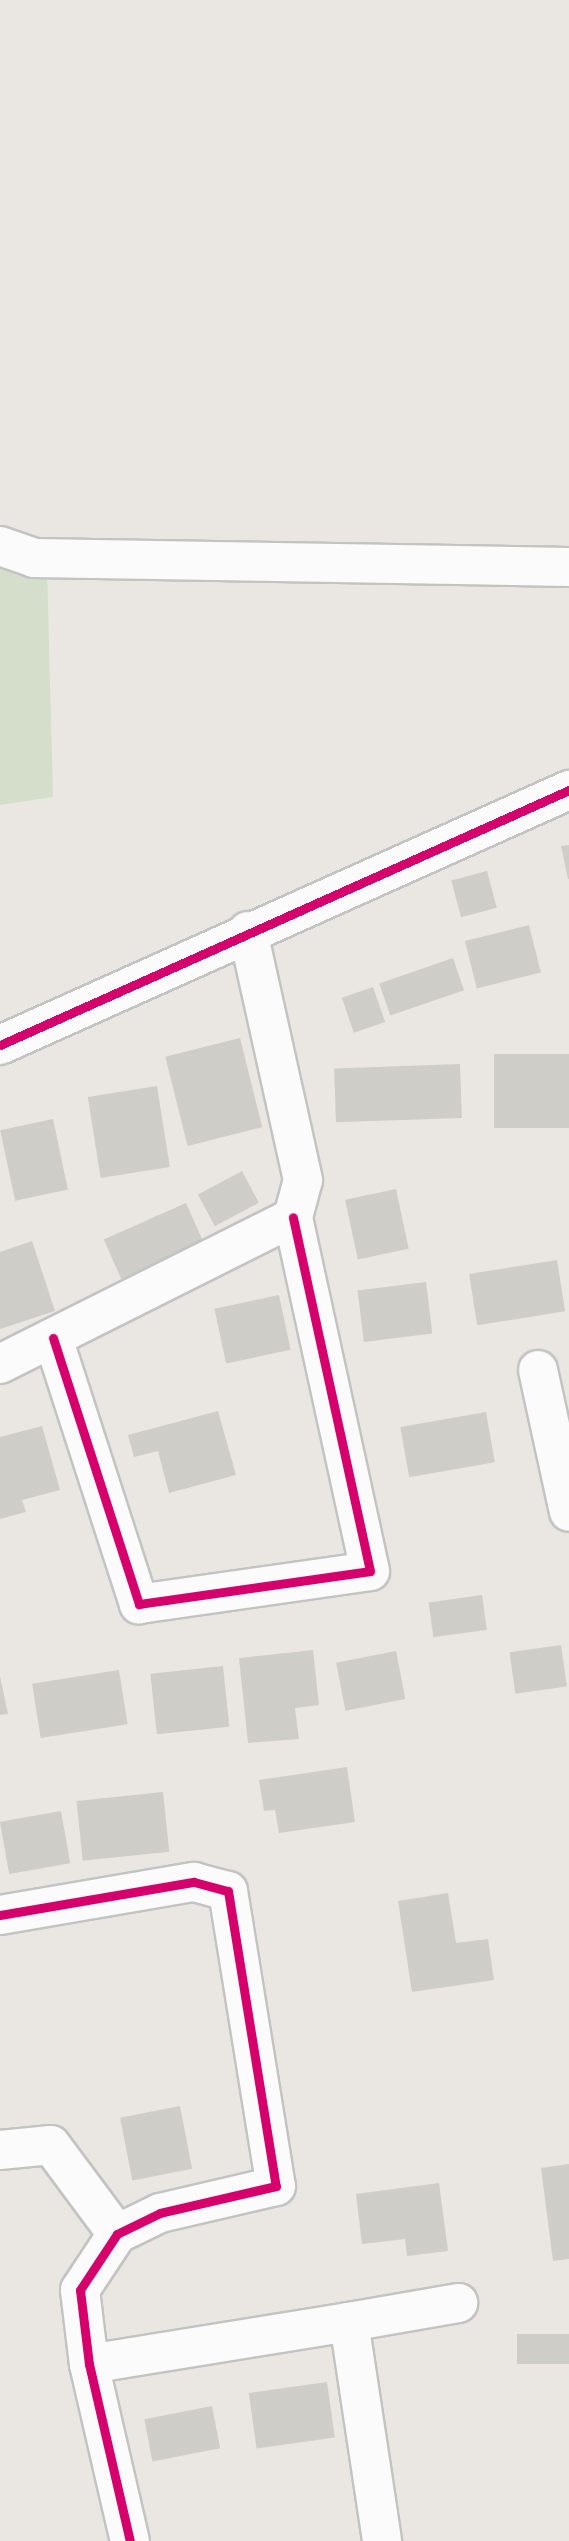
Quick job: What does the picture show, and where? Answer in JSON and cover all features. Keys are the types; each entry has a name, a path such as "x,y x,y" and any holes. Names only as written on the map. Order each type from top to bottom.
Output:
{"street":[{"path":"0,546 34,558 569,567"},
{"path":"0,1045 248,931 569,790"},
{"path":"53,1338 139,1604 370,1571 293,1217 303,1180 248,931"},
{"path":"0,1364 293,1217"},
{"path":"538,1370 569,1512"},
{"path":"0,1915 194,1881 228,1891 276,2186 160,2213 117,2234 80,2290 89,2364 130,2541"},
{"path":"0,2150 51,2145 117,2234"},
{"path":"89,2364 458,2304"},
{"path":"349,2322 382,2541"}],"green space":[{"path":"0,563 47,569 53,797 0,805"}],"building":[{"path":"569,845 569,879 568,879 561,846"},
{"path":"487,871 497,908 461,917 451,881"},
{"path":"529,925 541,973 477,989 465,941"},
{"path":"453,958 464,990 390,1016 379,983"},
{"path":"373,987 385,1022 354,1033 342,998"},
{"path":"240,1038 262,1127 188,1146 165,1057"},
{"path":"494,1054 569,1054 569,1128 494,1128"},
{"path":"460,1064 462,1118 336,1122 334,1068"},
{"path":"157,1086 170,1167 101,1178 88,1097"},
{"path":"53,1119 68,1189 15,1201 0,1130"},
{"path":"242,1171 259,1203 215,1226 198,1194"},
{"path":"396,1189 409,1249 358,1259 345,1200"},
{"path":"186,1203 203,1242 121,1279 104,1240"},
{"path":"32,1241 55,1311 0,1329 0,1252"},
{"path":"557,1260 565,1311 477,1325 469,1274"},
{"path":"426,1282 432,1334 364,1342 358,1290"},
{"path":"279,1295 291,1350 226,1363 214,1309"},
{"path":"218,1411 236,1475 169,1493 158,1451 134,1457 128,1435"},
{"path":"486,1412 495,1462 409,1477 400,1427"},
{"path":"42,1426 60,1490 22,1500 26,1512 0,1519 0,1437"},
{"path":"482,1595 487,1630 433,1637 429,1603"},
{"path":"561,1645 567,1687 515,1694 510,1652"},
{"path":"313,1650 319,1705 295,1708 299,1739 248,1743 239,1658"},
{"path":"396,1651 405,1699 345,1711 336,1663"},
{"path":"223,1666 229,1727 157,1734 150,1674"},
{"path":"119,1670 128,1724 41,1738 32,1684"},
{"path":"0,1676 8,1714 0,1715"},
{"path":"347,1767 355,1822 279,1833 275,1810 264,1811 259,1780"},
{"path":"163,1792 169,1852 83,1861 76,1801"},
{"path":"61,1811 70,1863 9,1874 0,1822"},
{"path":"448,1893 456,1943 488,1939 494,1980 412,1992 398,1901"},
{"path":"180,2106 192,2169 132,2180 120,2118"},
{"path":"569,2164 569,2259 553,2261 541,2168"},
{"path":"439,2183 448,2251 407,2256 405,2239 362,2244 356,2194"},
{"path":"517,2334 569,2334 569,2364 517,2364"},
{"path":"327,2382 335,2437 257,2448 249,2393"},
{"path":"212,2406 220,2448 152,2461 144,2419"}],"cycle path":[{"path":"0,1045 569,790"},
{"path":"53,1338 139,1604 370,1571 293,1217"},
{"path":"0,1915 194,1882 228,1891 276,2186 160,2213 117,2234 80,2290 89,2364 130,2541"}]}
